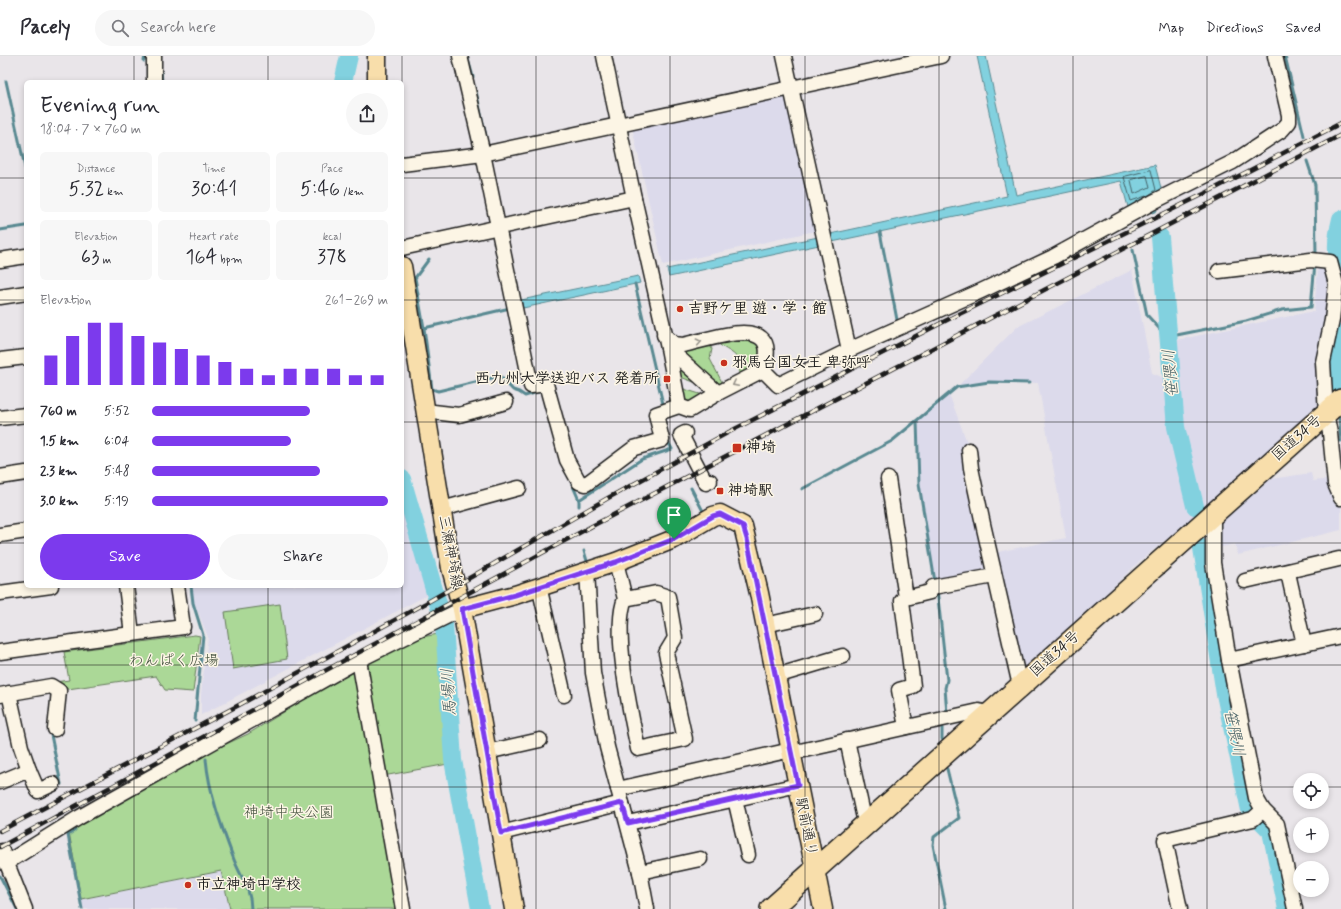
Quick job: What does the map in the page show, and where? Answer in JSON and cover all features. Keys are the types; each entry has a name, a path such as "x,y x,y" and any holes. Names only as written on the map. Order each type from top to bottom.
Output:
{"highway":[{"name":"国道34号","path":"771,909 1022,683 1334,406"}],"main road":[{"path":"377,56 377,80"},
{"name":"三瀬神埼線","path":"404,279 453,574 457,612 487,752 514,909"},
{"name":"駅前通り","path":"616,562 674,539 713,516 720,514 743,526 776,676 823,909"},
{"path":"457,612 616,562"}],"street":[{"path":"154,56 154,80"},
{"path":"460,56 483,154 531,386 546,384 567,460 579,482 586,484 634,448 662,440 656,414 679,406 690,410 718,393 763,370 767,358 765,342 757,334 743,332 683,345 666,341"},
{"path":"604,56 679,406"},
{"path":"784,56 849,350"},
{"path":"404,164 483,154 941,56"},
{"path":"763,370 778,385 849,350 1047,260 1233,162 1282,130 1289,122 1274,56"},
{"path":"404,248 634,198"},
{"path":"0,260 24,256"},
{"path":"1219,272 1316,260 1330,262 1338,283 1323,362 1334,406 1330,433 1335,484 1341,498"},
{"path":"0,297 24,293"},
{"path":"666,341 718,393"},
{"path":"0,360 24,357"},
{"path":"425,411 459,415 506,402"},
{"path":"0,418 24,415"},
{"path":"685,433 681,435 706,483 710,480"},
{"path":"969,450 971,468 994,576 1018,677 1022,683"},
{"path":"0,477 24,473"},
{"path":"888,479 906,598"},
{"path":"442,509 519,488"},
{"path":"1213,513 1213,563 1229,660 1258,815"},
{"path":"0,535 24,531"},
{"path":"1245,581 1339,559"},
{"path":"616,562 625,599 622,607 621,629 627,698 638,749 685,739 666,653 675,638 668,597 656,593 625,599"},
{"path":"587,571 593,673 607,747 622,788 622,803 631,822 644,872 647,909"},
{"path":"1288,572 1304,644"},
{"path":"906,727 899,690 913,686 902,601 906,598 930,592 936,586 994,576"},
{"path":"539,586 564,696"},
{"path":"0,593 36,588"},
{"path":"126,588 132,634"},
{"path":"0,652 182,627 177,588"},
{"path":"26,909 4,857 78,818 359,660 457,612"},
{"path":"765,625 814,614"},
{"path":"1229,660 1341,636"},
{"path":"776,676 843,656"},
{"path":"359,660 402,909"},
{"path":"53,784 38,790 29,770 4,694 51,686 60,691 55,729"},
{"path":"622,788 979,711 989,713"},
{"path":"487,752 540,740"},
{"path":"847,740 864,814 868,822"},
{"path":"0,782 29,770"},
{"path":"631,822 798,785"},
{"path":"735,799 748,855"},
{"path":"501,833 622,803"},
{"path":"1180,909 1165,840 1258,815 1277,824 1295,909"},
{"path":"644,872 700,859"}],"shaded area":[{"path":"789,93 819,230 663,265 632,127"},
{"path":"1319,257 1341,261 1341,282 1336,284 1325,401 1203,510 1141,560 1079,620 1025,667 1019,664 997,570 935,581 919,484 917,421 949,394 968,445 993,553 1066,538 1038,383 989,382 957,387 1017,327 1132,270 1152,373 1174,382 1173,341 1314,311"},
{"path":"1311,473 1313,481 1330,479 1341,503 1341,530 1238,555 1235,544 1217,548 1218,524 1271,479"},
{"path":"404,512 431,593 201,715 201,694 208,637 194,602 192,588 404,588"},
{"name":"市立神埼中学校","path":"221,871 230,909 83,909 81,899"}],"green space":[{"path":"743,337 751,339 758,345 760,349 759,362 753,369 728,384 729,379 738,375 740,368 738,358 716,342"},
{"path":"709,344 712,349 710,359 724,386 716,384 685,355 684,352 686,349"},
{"path":"673,356 707,387 678,376"},
{"path":"681,388 706,396 689,403 685,399"},
{"path":"280,604 287,659 233,669 225,612"},
{"path":"438,634 448,764 383,776 363,663 417,638"},
{"name":"わんぱく広場","path":"195,635 200,636 193,692 165,690 156,676 61,690 55,682 69,680 64,652"},
{"name":"神埼中央公園","path":"354,669 397,909 230,909 221,871 81,899 69,832 80,822 209,752 248,734"}],"water":[{"path":"977,56 986,56 1016,195 1155,165 1162,192 1152,197 1157,211 1152,213 1147,199 1128,207 1121,181 832,242 830,234 1007,196"},
{"path":"818,237 819,245 669,277 667,269"},
{"path":"638,276 640,283 523,308 521,300"}],"waterway":[{"path":"144,61 145,56"},
{"name":"馬場川","path":"343,80 349,56"},
{"path":"467,56 473,77"},
{"path":"1285,56 1304,136"},
{"path":"161,70 162,80"},
{"path":"6,81 24,163"},
{"path":"475,87 486,136"},
{"path":"1307,161 1315,185 1316,256"},
{"path":"1341,219 1337,246 1341,273"},
{"path":"0,230 24,226"},
{"path":"880,232 898,325"},
{"name":"笹隈川","path":"1160,237 1176,427 1195,506"},
{"path":"1133,250 1147,315 1167,337 1246,321 1282,310 1311,307 1315,263"},
{"path":"429,259 415,278 424,328 432,389 438,391 500,376 513,390 525,396 541,391"},
{"path":"635,284 663,404"},
{"path":"424,328 510,308"},
{"path":"1334,391 1334,362 1341,334"},
{"path":"802,489 892,441 957,387 989,382 1029,383"},
{"path":"1339,416 1341,441"},
{"path":"917,421 919,484 935,582"},
{"path":"572,484 579,500 642,459 672,449 667,440"},
{"name":"馬場川","path":"404,486 444,624 453,760 480,909"},
{"path":"691,488 704,513"},
{"path":"579,500 579,506"},
{"name":"笹隈川","path":"1202,548 1225,694 1250,810 1271,831 1287,909"},
{"path":"584,551 587,561"},
{"path":"191,588 193,603 203,635 195,721"},
{"path":"937,589 947,680 945,688 947,714"},
{"path":"942,739 942,727 947,724"},
{"path":"50,730 61,784"},
{"path":"206,759 216,809 233,857 247,888 251,901 251,909"},
{"path":"946,909 933,845 934,837 959,818 947,769"},
{"path":"75,830 68,835 82,909"},
{"path":"0,876 17,909"}],"railway":[{"path":"0,831 239,705 426,603 608,498 729,432 949,319 1208,192 1341,123"},
{"path":"0,847 592,526 1341,135"}],"place":[{"name":"吉野ケ里 遊・学・館","path":"680,309"},
{"name":"邪馬台国女王 卑弥呼","path":"724,363"},
{"name":"西九州大学送迎バス 発着所","path":"667,379"},
{"name":"神埼","path":"737,448"},
{"name":"神埼駅","path":"720,491"},
{"name":"市立神埼中学校","path":"188,885"}],"route":[{"path":"720,514 743,526 759,593 798,785 628,823 622,803 501,833 462,609 515,595 616,562 674,539 713,516 720,514"}]}
